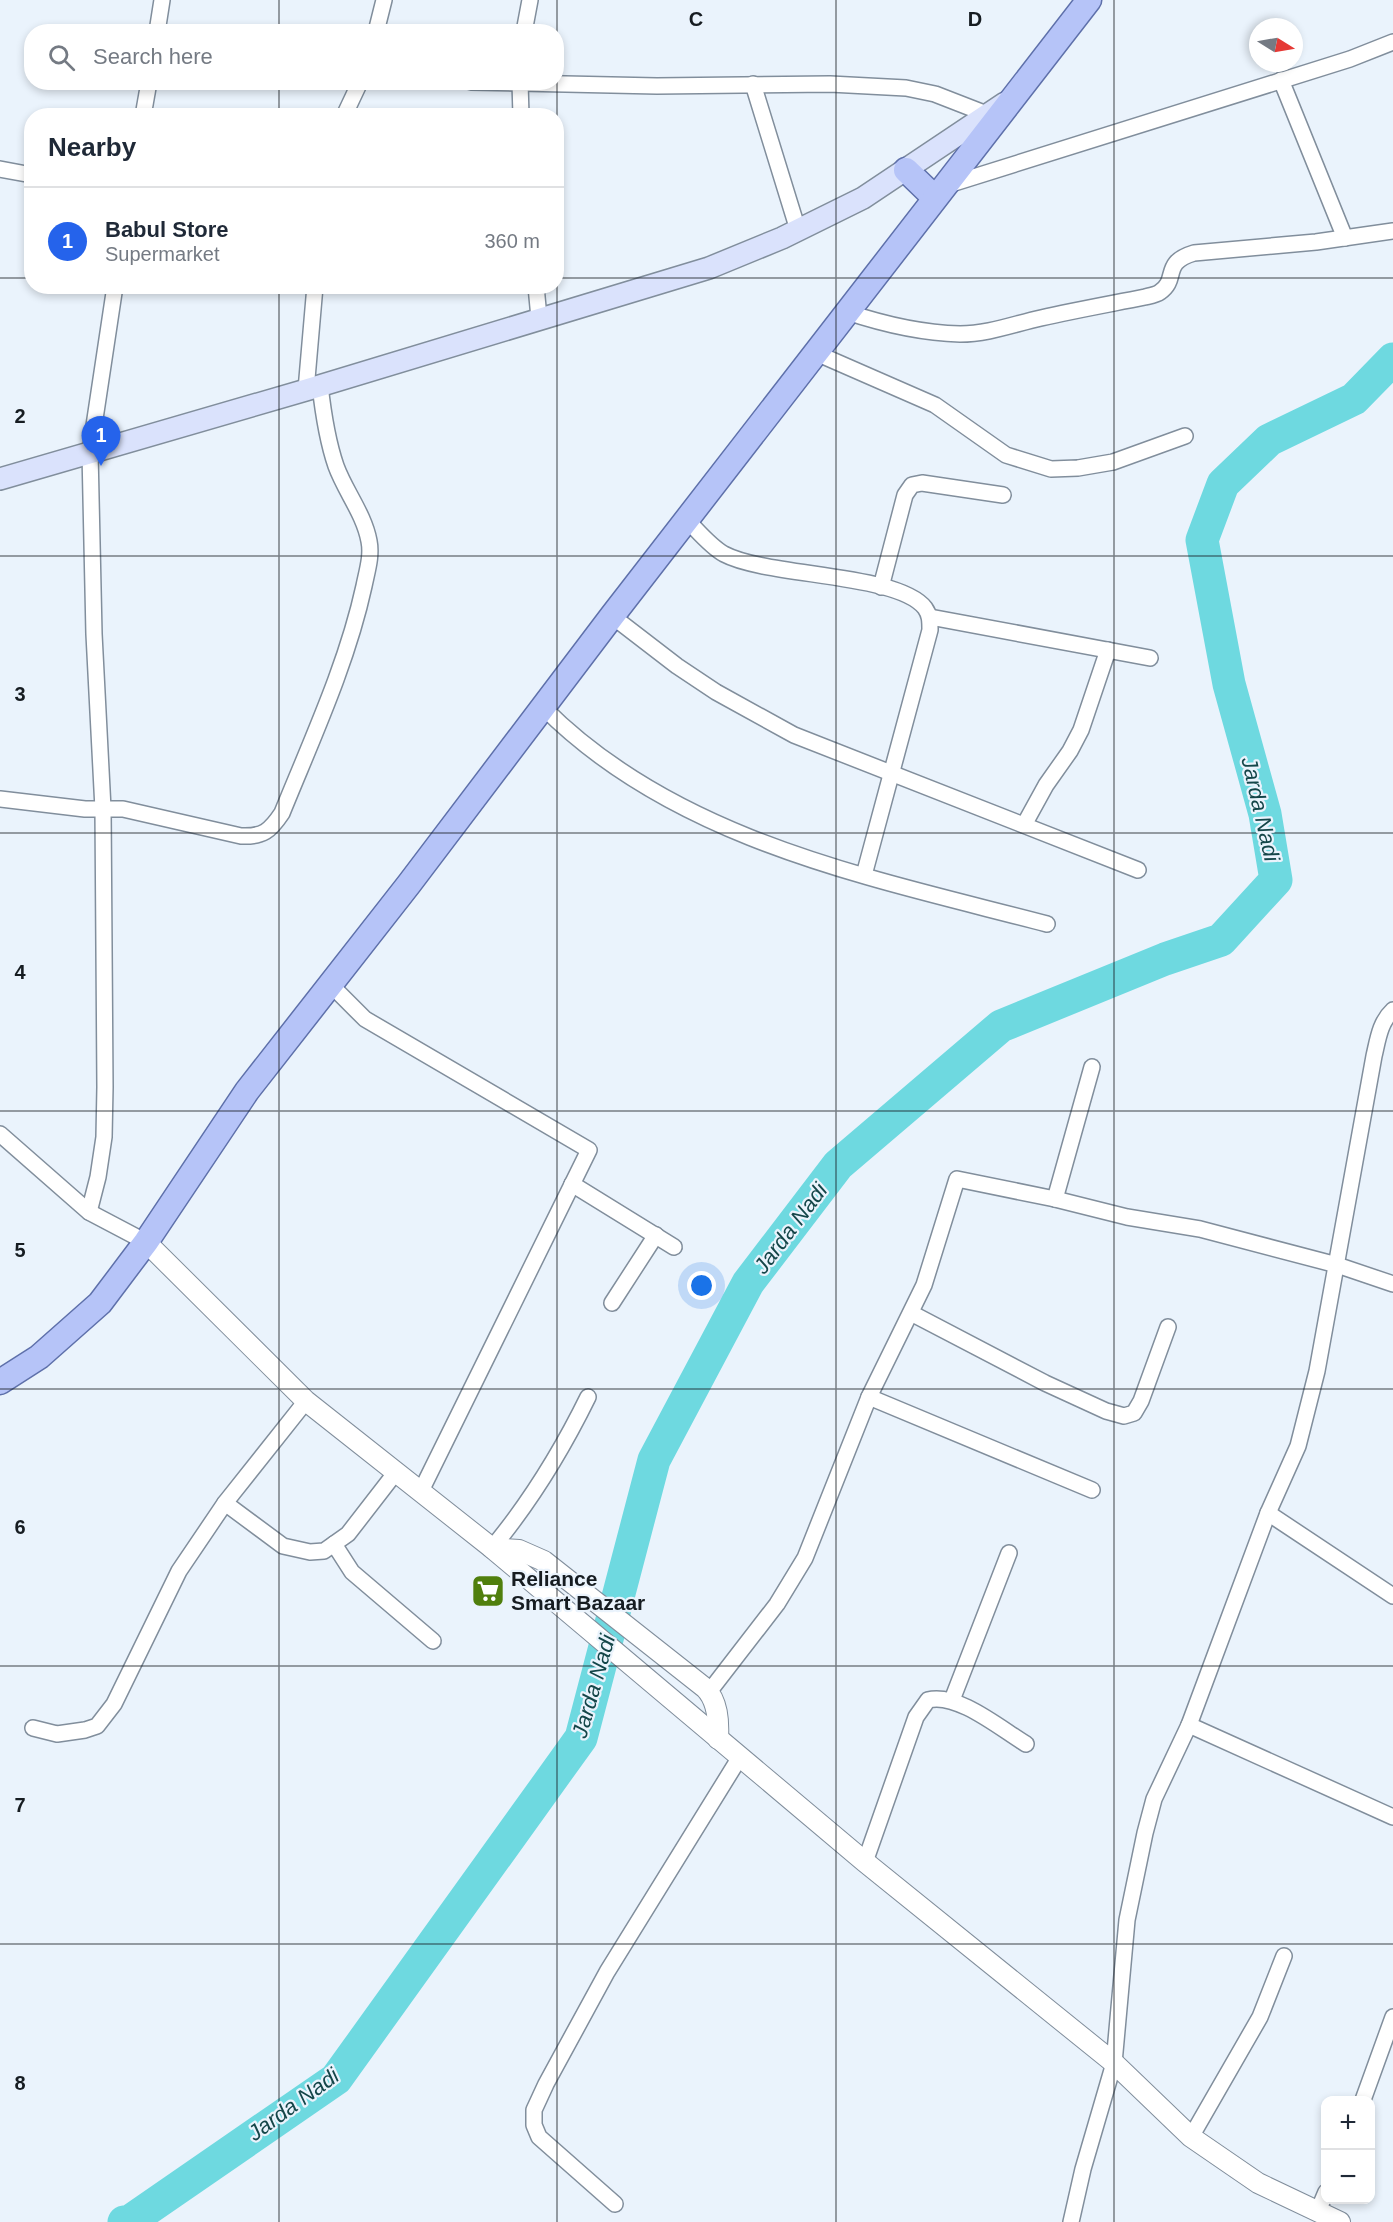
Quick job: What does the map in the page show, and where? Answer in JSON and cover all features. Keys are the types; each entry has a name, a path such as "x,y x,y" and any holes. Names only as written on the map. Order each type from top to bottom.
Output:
{"main road":[{"path":"0,1382 39,1357 92,1310 146,1242 247,1091 1089,0"},
{"path":"0,479 709,268 798,231 863,198 1013,97"},
{"path":"906,170 940,192"}],"street":[{"path":"158,24 162,0"},
{"path":"378,24 384,0"},
{"path":"526,24 530,0"},
{"path":"940,192 1350,59 1393,42"},
{"path":"1281,80 1345,238"},
{"path":"753,84 798,231"},
{"path":"564,85 830,84 906,88 935,94 988,115"},
{"path":"144,108 148,90"},
{"path":"348,108 356,90"},
{"path":"519,90 520,108"},
{"path":"0,169 24,174"},
{"path":"847,312 882,324 918,330 960,334 994,331 1037,319 1159,293 1167,284 1175,262 1180,257 1194,253 1393,231"},
{"path":"89,1212 98,1177 104,1137 103,809 94,634 90,452 114,294"},
{"path":"0,799 123,809 241,836 255,837 273,826 282,813 351,636 370,553 369,539 336,465 324,416 313,387 315,294"},
{"path":"537,294 539,318"},
{"path":"816,352 935,405 1006,455 1051,469 1078,468 1113,462 1185,436"},
{"path":"881,587 905,495 912,485 922,483 1003,495"},
{"path":"687,520 723,553 748,563 881,587 910,596 924,607 930,618 930,630 864,875"},
{"path":"612,616 678,666 752,713 823,747 1138,870"},
{"path":"930,618 1150,658"},
{"path":"1024,825 1081,730 1108,650"},
{"path":"543,707 564,728 634,779 694,813 766,844 864,875 1047,924"},
{"path":"330,984 365,1019 589,1150 421,1491"},
{"path":"1071,2222 1083,2169 1114,2063 1122,1959 1136,1869 1154,1799 1189,1725 1268,1513 1298,1446 1308,1410 1337,1265 1374,1056 1381,1029 1386,1017 1393,1010"},
{"path":"1055,1199 1092,1067"},
{"path":"0,1134 89,1212 146,1242 306,1401 492,1548 865,1862 1114,2063 1191,2137 1258,2183 1340,2222"},
{"path":"707,1690 792,1582 805,1558 869,1397 928,1274 957,1179 1055,1199 1127,1217 1200,1229 1337,1265 1393,1284"},
{"path":"572,1184 674,1247"},
{"path":"612,1303 656,1236"},
{"path":"911,1313 1045,1383 1106,1411 1124,1416 1134,1413 1141,1401 1168,1327"},
{"path":"492,1548 514,1521 554,1463 588,1397"},
{"path":"869,1397 1092,1490"},
{"path":"33,1728 57,1734 97,1726 114,1704 179,1571 225,1503 306,1401"},
{"path":"225,1503 283,1546 310,1552 324,1551 348,1534 396,1472"},
{"path":"1268,1513 1393,1596"},
{"path":"334,1544 352,1572 433,1641"},
{"path":"492,1548 509,1548 529,1553 556,1569 707,1690 718,1718 715,1736"},
{"path":"952,1700 1009,1553"},
{"path":"865,1862 916,1717 928,1700 937,1697 952,1700 1026,1744"},
{"path":"1189,1725 1393,1817"},
{"path":"615,2204 539,2137 534,2125 534,2110 607,1972 740,1756"},
{"path":"1191,2137 1260,2016 1284,1956"},
{"path":"1364,2096 1393,2017"},
{"path":"1318,2211 1321,2204"}],"waterway":[{"name":"Jarda Nadi","path":"124,2222 130,2221 336,2079 581,1738 654,1460 748,1283 838,1165 1001,1026 1165,959 1221,940 1276,880 1265,814 1229,684 1202,540 1223,484 1269,440 1354,399 1393,359"}],"place":[{"name":"Babul Store","path":"101,466"},
{"name":"Reliance Smart Bazaar","path":"488,1591"}]}
